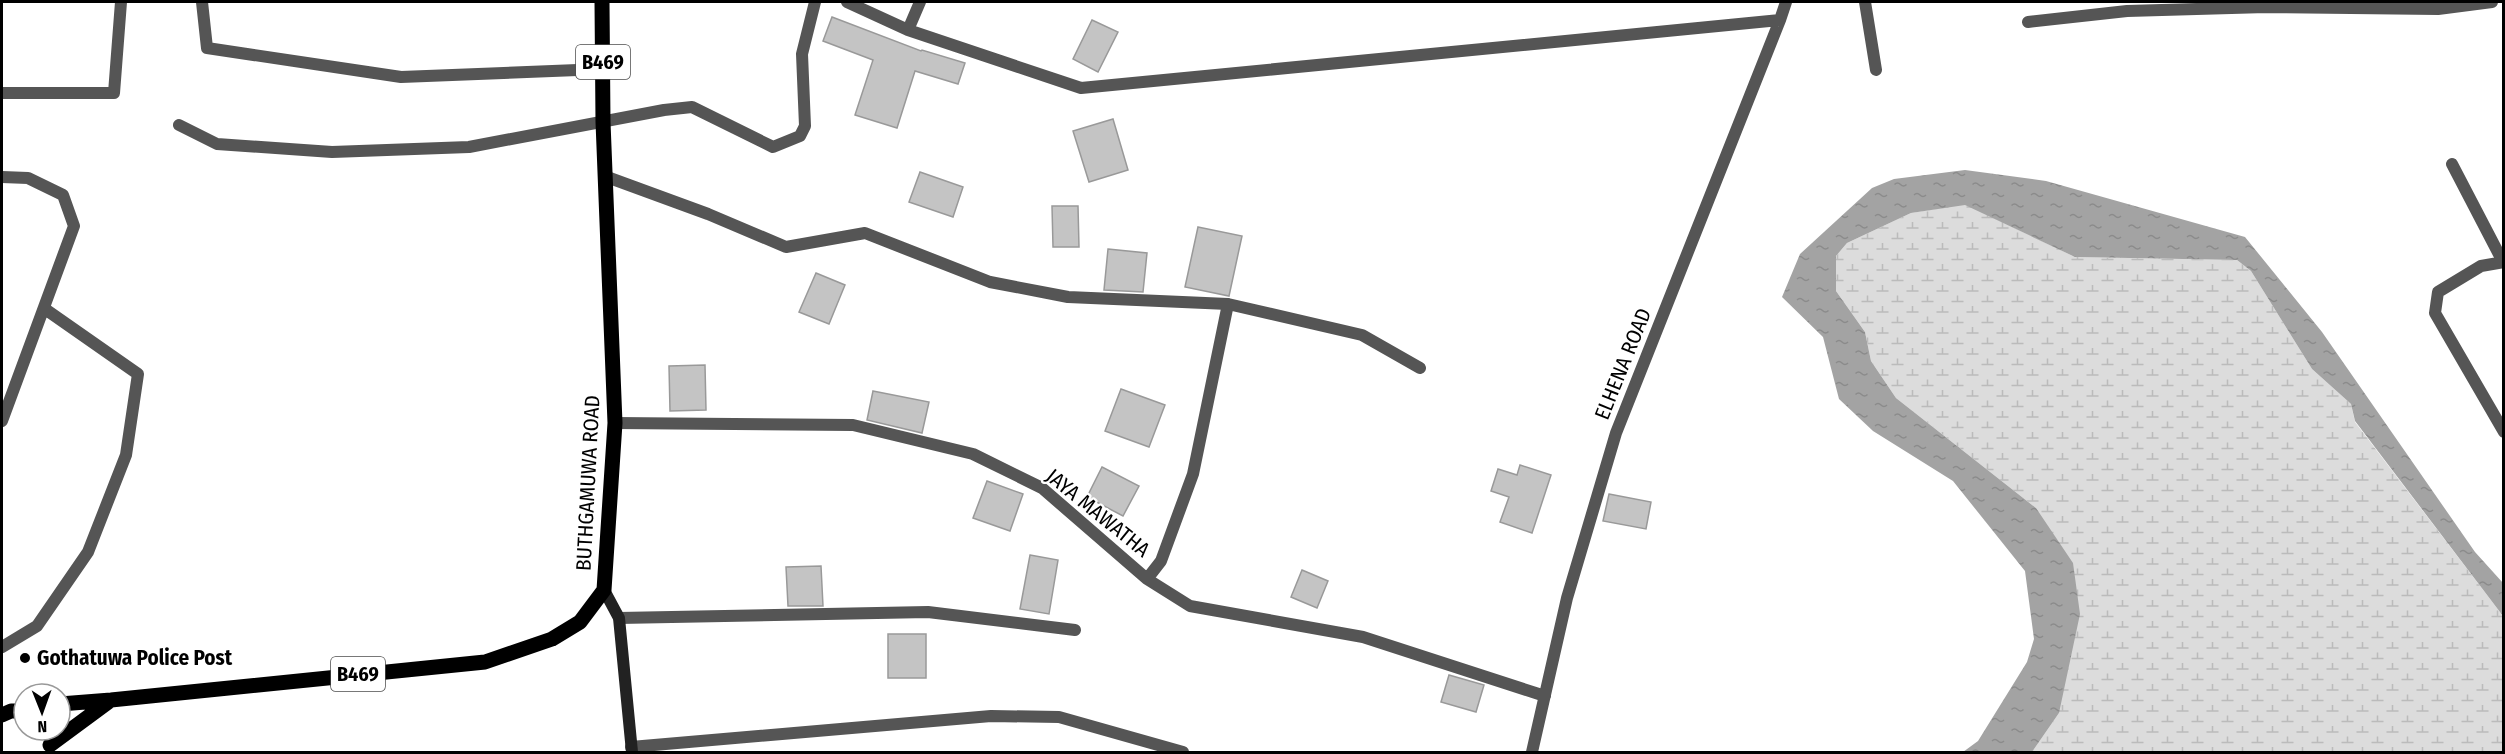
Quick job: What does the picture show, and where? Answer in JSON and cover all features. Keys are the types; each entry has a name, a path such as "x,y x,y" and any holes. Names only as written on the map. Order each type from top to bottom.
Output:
{"main road":[{"name":"BUTHGAMUWA ROAD","path":"72,703 486,662 552,639 580,622 604,590 615,423 607,177 603,122 602,2"},
{"path":"72,726 111,700"}],"street":[{"path":"2,93 114,93 121,2"},
{"path":"202,2 207,48 401,76 603,69"},
{"path":"179,125 217,144 332,152 469,147 664,110 692,107 773,147 800,136 805,126 802,54 815,2"},
{"path":"847,2 908,30 1081,88 1780,20"},
{"path":"908,30 920,2"},
{"name":"ELHENA ROAD","path":"1532,753 1566,598 1616,433 1786,2"},
{"path":"1865,2 1876,70"},
{"path":"2028,22 2127,6 2266,4 2438,9 2492,2"},
{"path":"2452,164 2503,262 2481,266 2438,292 2436,313 2504,432"},
{"path":"2,177 28,178 63,195 74,226 2,421"},
{"path":"607,177 708,214 786,247 865,233 1001,284 1068,297 1228,304 1362,335 1420,368"},
{"path":"1147,579 1161,561 1193,474 1228,304"},
{"path":"2,647 37,626 88,552 126,455 138,374 45,309"},
{"name":"JAYA MAWATHA","path":"615,423 853,425 973,454 1042,488 1147,579 1190,606 1364,637 1545,696"},
{"path":"604,590 619,618 632,750 991,716 1059,717 1182,753"},
{"path":"619,618 928,612 1075,630"}],"green space":[{"path":"1965,204 2075,257 2237,260 2251,271 2312,369 2351,404 2355,422 2503,616 2503,752 2032,752 2059,713 2036,508 1896,398 1871,361 1865,332 1836,291 1836,256 1847,243 1911,213"}],"water":[{"path":"1965,170 2046,181 2245,237 2322,332 2475,552 2503,583 2503,616 2355,421 2351,404 2312,369 2251,271 2237,260 2075,257 1965,205 1911,213 1847,243 1836,256 1836,291 1865,332 1871,361 1896,398 2036,508 2073,563 2080,614 2059,713 2032,752 1963,752 1978,741 2027,662 2034,639 2025,571 1953,481 1873,431 1839,399 1823,337 1782,297 1800,254 1872,188 1894,179"}],"building":[{"path":"832,17 921,51 965,63 958,84 915,71 897,128 855,115 873,60 823,41"},
{"path":"1092,20 1118,32 1098,72 1073,59"},
{"path":"1113,119 1128,170 1089,182 1073,131"},
{"path":"920,172 963,187 953,217 909,202"},
{"path":"1052,206 1078,206 1079,247 1053,247"},
{"path":"1198,227 1242,236 1229,296 1185,287"},
{"path":"1108,249 1147,253 1143,292 1104,290"},
{"path":"816,273 845,285 829,324 799,312"},
{"path":"705,365 706,410 670,411 669,366"},
{"path":"1121,389 1165,405 1149,447 1105,431"},
{"path":"873,391 929,402 922,433 867,420"},
{"path":"1520,465 1551,475 1532,533 1500,522 1509,497 1491,491 1498,469 1517,475"},
{"path":"1102,467 1139,486 1123,516 1087,497"},
{"path":"987,481 1023,494 1010,531 973,518"},
{"path":"1609,494 1651,502 1646,529 1603,521"},
{"path":"1030,555 1058,560 1049,614 1020,609"},
{"path":"821,566 823,606 788,606 786,567"},
{"path":"1302,570 1328,581 1317,608 1291,597"},
{"path":"888,634 926,634 926,678 888,678"},
{"path":"1449,675 1484,685 1476,712 1441,702"}],"place":[{"name":"Gothatuwa Police Post","path":"25,658"}]}
